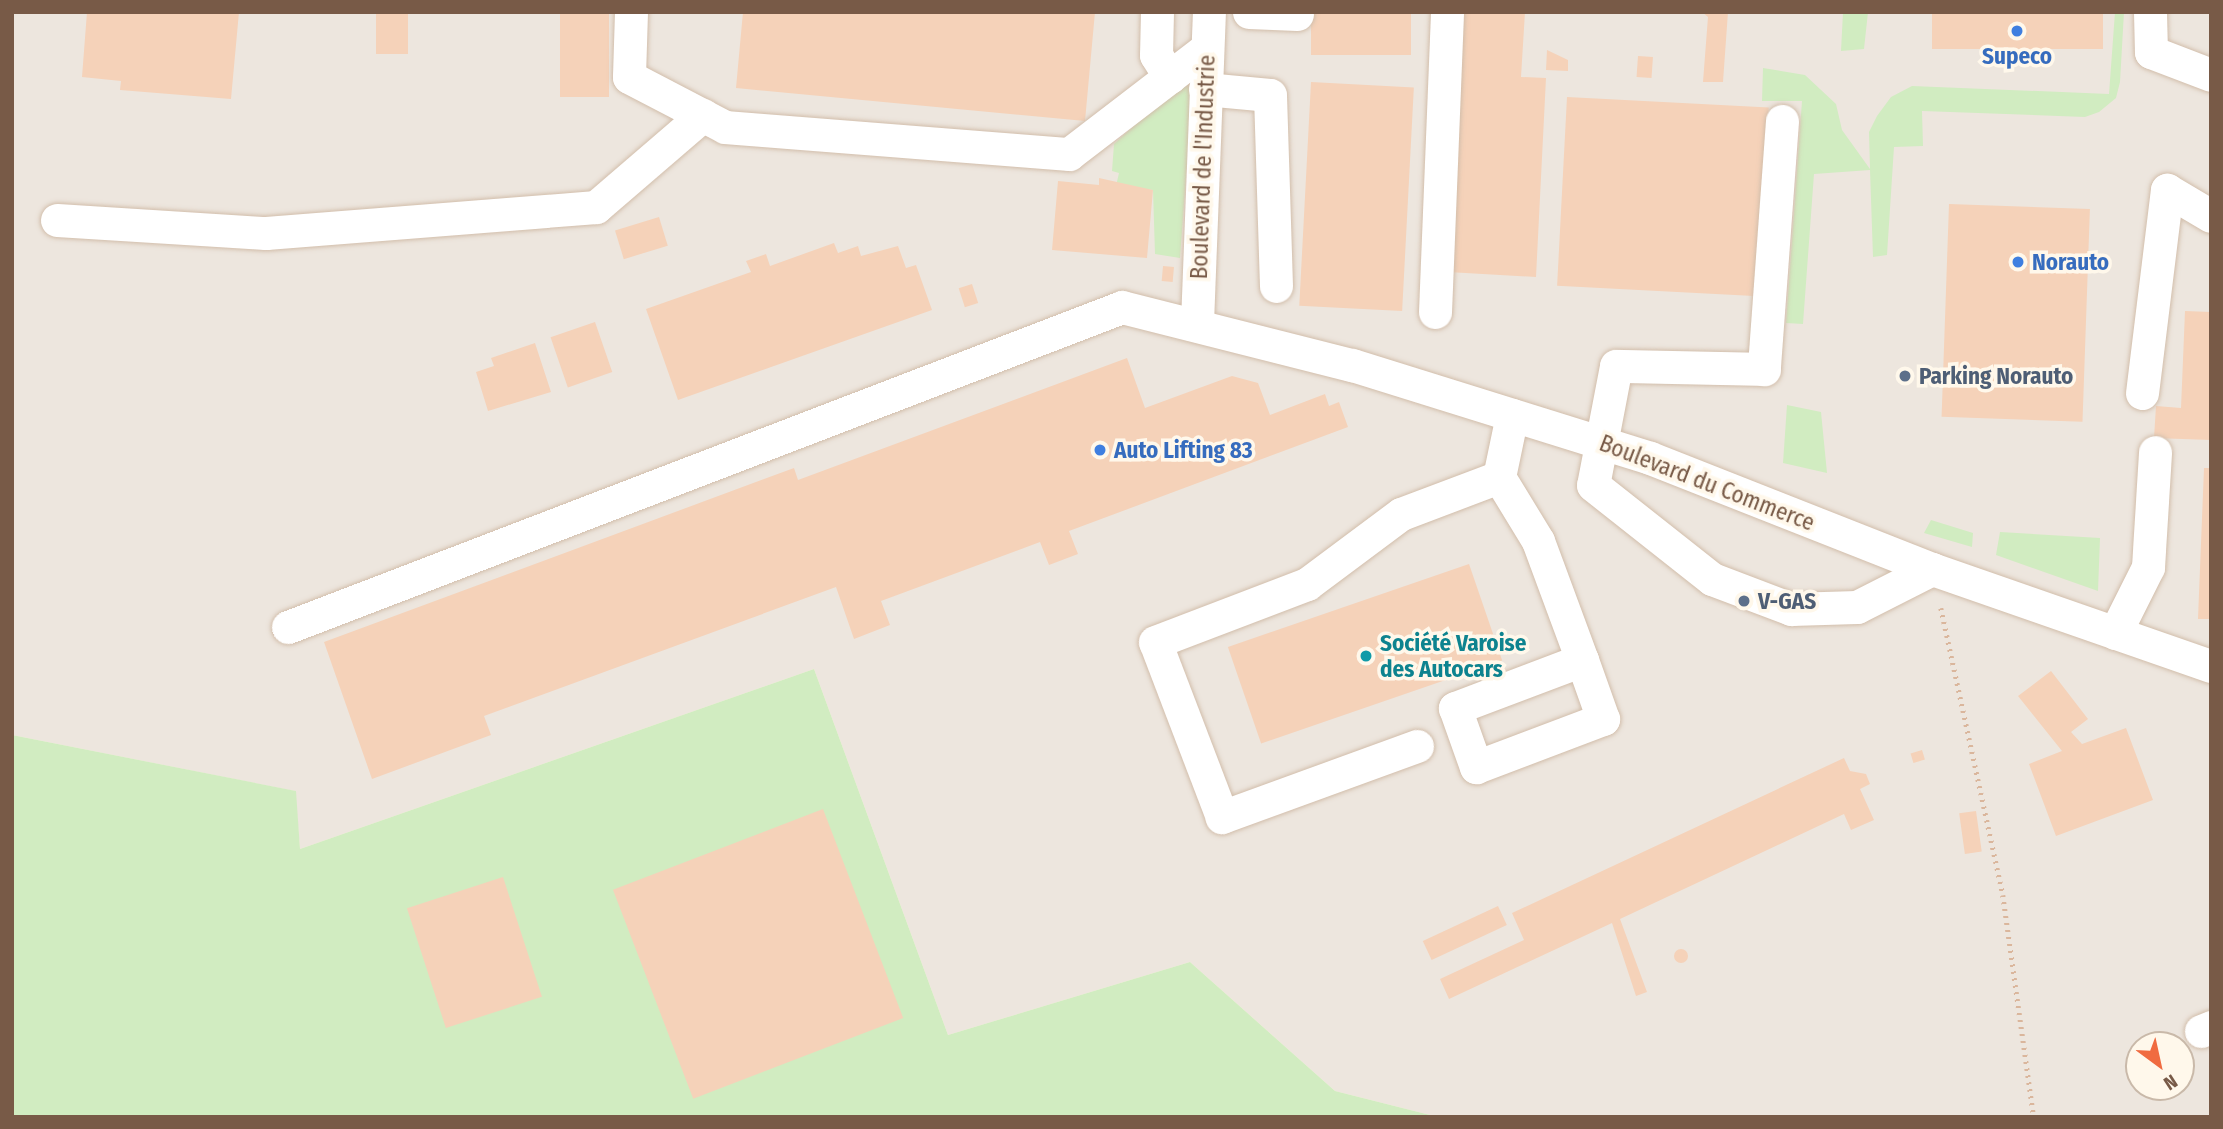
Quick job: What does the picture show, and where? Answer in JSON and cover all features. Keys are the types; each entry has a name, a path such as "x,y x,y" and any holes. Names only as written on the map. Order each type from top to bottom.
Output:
{"street":[{"path":"631,12 629,77 725,127 1069,154 1207,48"},
{"path":"1157,12 1156,55 1170,77"},
{"name":"Boulevard de l'Industrie","path":"1197,323 1209,12"},
{"path":"1250,12 1297,14"},
{"path":"1435,313 1447,12"},
{"path":"2150,12 2151,52 2211,75"},
{"path":"1205,89 1270,95 1276,286"},
{"path":"57,220 266,233 596,207 703,115"},
{"path":"1782,121 1764,369 1616,366 1593,485 1723,583 1791,609 1857,607 1932,569"},
{"path":"2142,393 2168,190 2211,216"},
{"name":"Boulevard du Commerce","path":"288,627 1122,307 1197,323 1603,443 1932,569 2211,666"},
{"path":"1512,415 1499,477 1538,541 1582,660"},
{"path":"2115,633 2148,567 2155,452"},
{"path":"1417,746 1222,817 1155,642 1307,584 1401,514 1499,477"}],"path":[{"path":"1932,569 2003,895 2034,1117"}],"shaded area":[{"path":"12,12 2211,12 2211,1117 1438,1117 1335,1091 1190,962 948,1035 814,669 300,849 295,791 12,735"}],"green space":[{"path":"1843,12 1868,12 1864,49 1841,51"},
{"path":"2115,12 2124,12 2120,82 2116,98 2099,112 2085,117 1922,111 1923,146 1894,147 1887,255 1873,257 1870,170 1814,174 1803,324 1786,323 1802,101 1762,101 1763,68 1805,75 1836,104 1842,130 1870,169 1869,132 1877,116 1891,97 1912,86 2109,94"},
{"path":"1184,80 1193,82 1180,258 1155,254 1153,190 1116,186 1119,173 1112,171 1114,144"},
{"path":"1787,405 1821,412 1827,473 1783,463"},
{"path":"1931,520 1973,533 1972,547 1924,533"},
{"path":"2000,532 2100,538 2098,591 1996,555"},
{"path":"814,669 948,1035 1190,962 1335,1091 1438,1117 12,1117 12,735 296,791 300,849"}],"building":[{"path":"87,12 239,12 231,99 120,90 121,81 82,77"},
{"path":"376,12 408,12 408,54 376,54"},
{"path":"560,12 609,12 609,97 560,97"},
{"path":"743,12 1095,12 1085,121 736,88"},
{"path":"1311,12 1411,12 1411,55 1311,55"},
{"path":"1456,12 1525,12 1521,77 1546,78 1536,277 1448,272"},
{"path":"1702,12 1728,12 1723,82 1703,82 1708,17"},
{"name":"Supeco","path":"1932,12 2103,12 2103,49 1932,49"},
{"path":"1547,50 1568,60 1568,71 1546,70"},
{"path":"1638,56 1653,57 1651,78 1637,77"},
{"path":"1311,82 1414,87 1402,311 1299,306"},
{"path":"1567,97 1769,108 1759,296 1557,286"},
{"path":"1099,178 1153,190 1147,258 1052,250 1058,181 1099,185"},
{"name":"Norauto","path":"1949,204 2090,209 2082,422 1942,417"},
{"path":"659,217 668,246 624,259 615,230"},
{"path":"834,243 838,253 858,246 861,256 898,246 906,268 916,265 932,310 678,400 646,309 751,272 746,261 766,254 770,266"},
{"path":"1163,266 1174,267 1173,282 1162,281"},
{"path":"972,284 978,303 965,307 959,288"},
{"path":"2185,311 2211,312 2211,440 2154,438 2156,406 2181,408"},
{"path":"595,322 612,372 568,387 551,337"},
{"path":"535,343 551,392 488,411 476,372 494,366 491,358"},
{"path":"1127,358 1145,408 1232,376 1258,383 1270,415 1325,394 1329,406 1339,402 1348,427 1069,531 1078,554 1049,565 1040,542 881,601 890,625 854,639 836,587 484,716 491,735 372,779 324,642 794,468 798,480"},
{"path":"2204,468 2211,468 2211,619 2198,619"},
{"name":"Société Varoise des Autocars","path":"1469,564 1502,660 1261,743 1228,647"},
{"path":"2051,671 2088,719 2071,732 2082,744 2126,728 2153,800 2056,836 2029,764 2062,751 2018,696"},
{"path":"1922,750 1925,760 1913,763 1911,754"},
{"path":"1844,758 1850,771 1866,774 1870,784 1860,789 1874,820 1851,830 1844,814 1620,919 1647,992 1636,996 1612,923 1449,999 1440,979 1524,940 1512,913"},
{"path":"823,809 903,1018 693,1099 613,890"},
{"path":"1976,811 1982,852 1965,854 1959,813"},
{"path":"503,877 542,997 446,1028 407,908"},
{"path":"1498,906 1507,925 1432,960 1423,941"},
{"path":"1681,949 1686,951 1686,961 1681,963 1676,961 1674,956 1676,951"}],"place":[{"name":"Supeco","path":"2017,31"},
{"name":"Norauto","path":"2018,262"},
{"name":"Parking Norauto","path":"1905,376"},
{"name":"Auto Lifting 83","path":"1100,450"},
{"name":"V-GAS","path":"1744,601"},
{"name":"Société Varoise des Autocars","path":"1366,656"}]}
